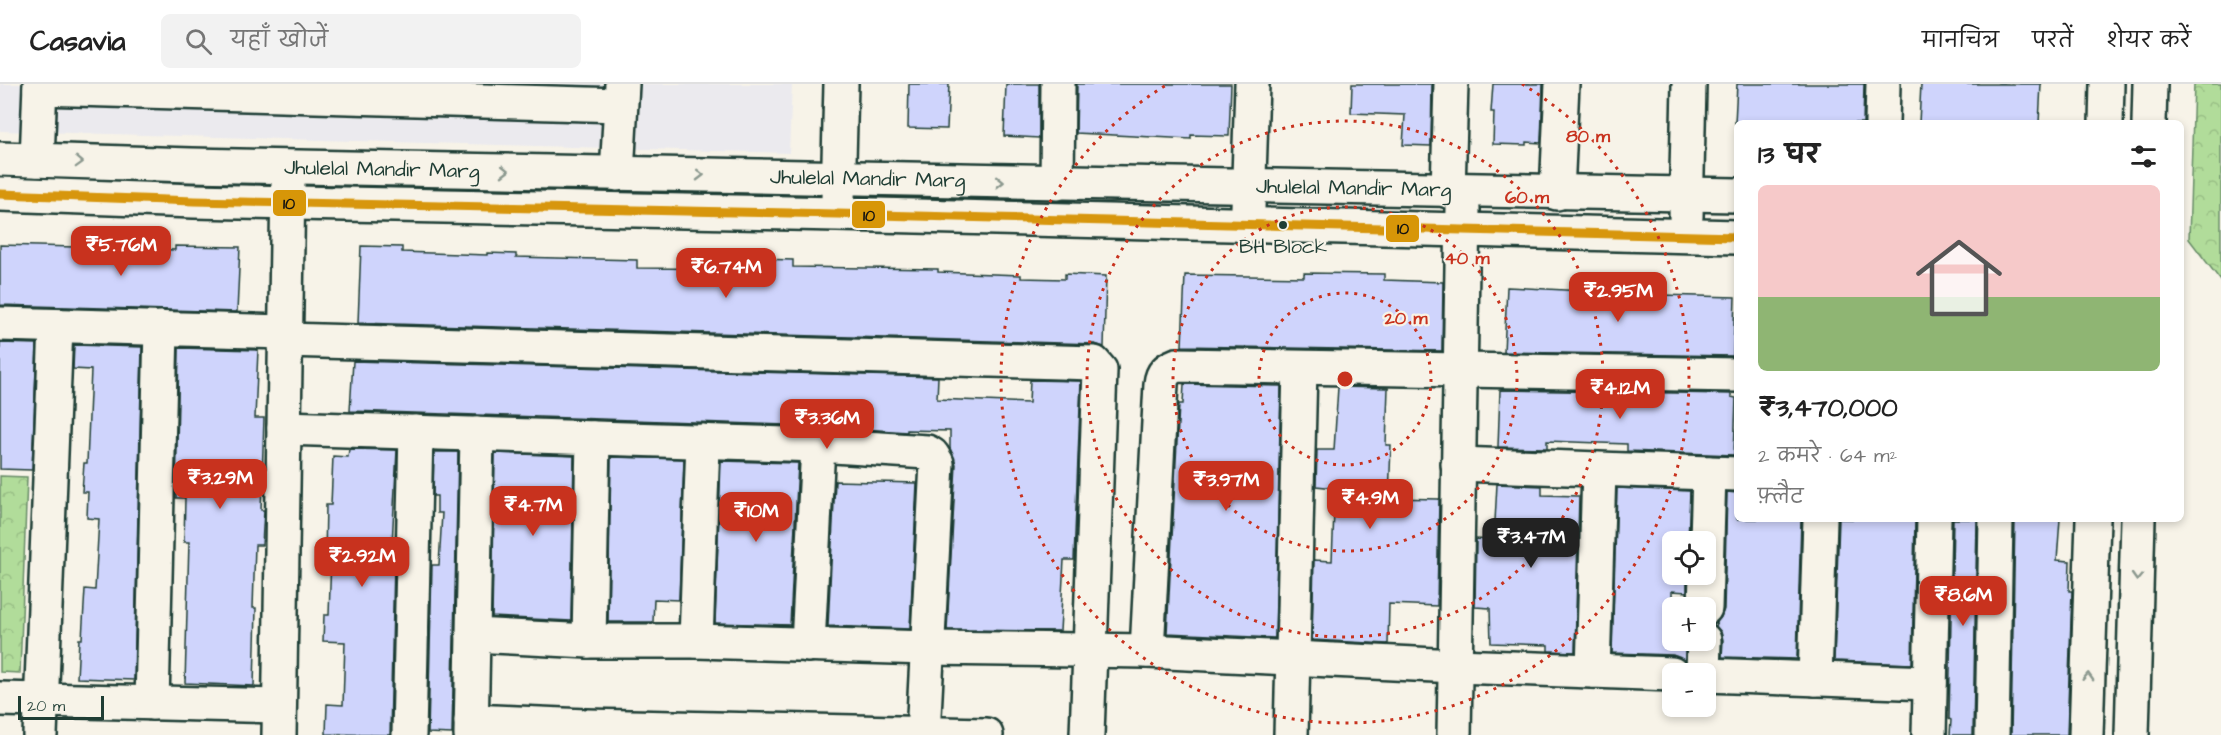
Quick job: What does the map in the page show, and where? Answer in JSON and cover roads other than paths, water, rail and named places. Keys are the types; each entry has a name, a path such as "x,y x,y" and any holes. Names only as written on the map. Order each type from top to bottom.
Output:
{"street":[{"path":"837,214 841,84"},
{"path":"1057,183 1058,84"},
{"path":"1248,225 1252,84"},
{"path":"1451,84 1456,191 1463,230 1454,735"},
{"path":"1557,193 1562,84"},
{"path":"1685,236 1689,84"},
{"path":"1882,120 1883,84"},
{"path":"2106,120 2107,84"},
{"path":"2149,120 2150,84"},
{"path":"37,160 40,86 621,95 617,174"},
{"name":"Jhulelal Mandir Marg","path":"0,159 288,168 1734,195"},
{"path":"0,699 152,703 279,720 288,168"},
{"name":"Jhulelal Mandir Marg","path":"0,194 288,203 837,214 1734,237"},
{"path":"0,324 161,328 286,336 1094,363 1100,370 1087,735"},
{"path":"40,735 56,326"},
{"path":"152,703 161,328"},
{"path":"1147,651 1162,375 1170,368 1177,365 1734,375"},
{"path":"1291,735 1300,368"},
{"path":"284,428 818,445 927,452 935,458 937,463 923,734"},
{"path":"409,735 416,432"},
{"path":"477,434 471,728 986,735"},
{"path":"589,641 593,438"},
{"path":"696,641 703,441"},
{"path":"808,645 818,445"},
{"path":"1458,464 1723,474 1706,597"},
{"path":"1593,671 1599,470"},
{"path":"1815,679 1820,522"},
{"path":"1929,735 1934,522"},
{"path":"1992,735 1996,522"},
{"path":"2093,522 2087,722 2133,723 2138,522"},
{"path":"473,635 589,641 696,641 927,648 1147,651 1662,674"},
{"path":"1716,675 1930,683"}],"place":[{"name":"BH Block","path":"1283,225"}]}
